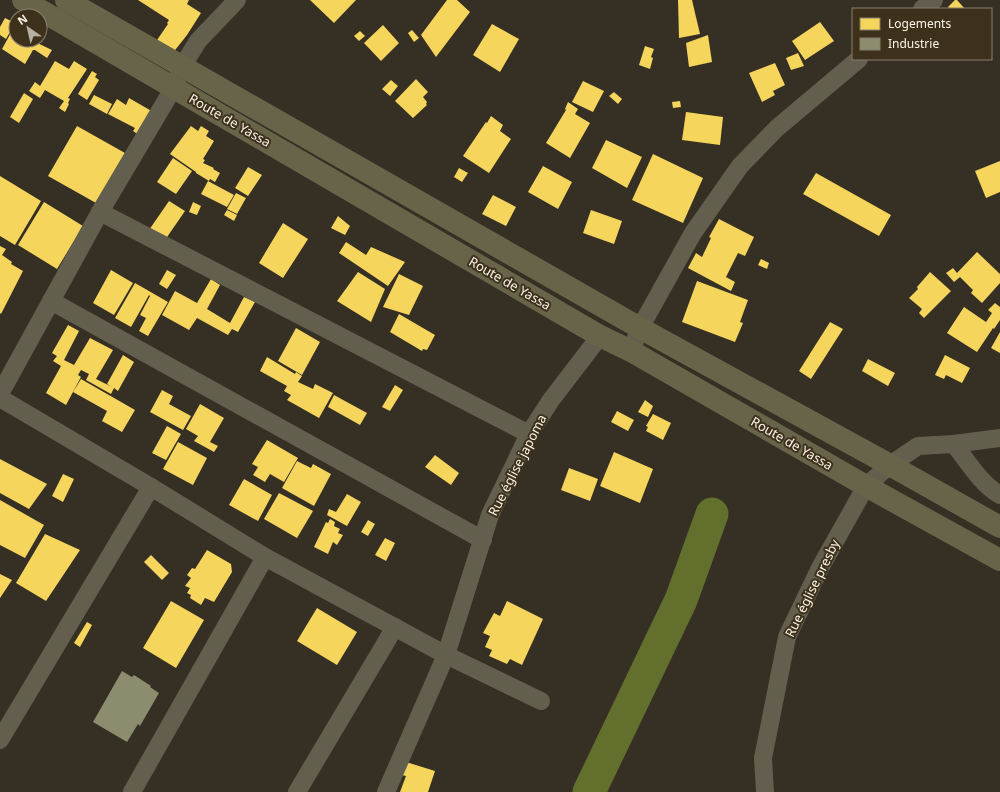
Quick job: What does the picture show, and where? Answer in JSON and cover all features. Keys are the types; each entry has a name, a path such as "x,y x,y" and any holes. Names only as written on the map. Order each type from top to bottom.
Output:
{"main road":[{"name":"Route de Yassa","path":"23,0 178,77 640,328 1000,527"},
{"name":"Route de Yassa","path":"66,0 178,77 600,336 631,351 866,486 1000,560"}],"street":[{"path":"0,394 100,212 198,41 237,0"},
{"path":"923,8 934,0"},
{"path":"631,351 640,328 693,233 740,166 777,128 857,60"},
{"path":"100,212 529,434"},
{"path":"51,301 483,540"},
{"name":"Rue église japoma","path":"386,792 446,654 490,514 529,434 551,400 600,336"},
{"path":"0,398 265,557 446,654 541,701"},
{"name":"Rue église presby","path":"765,792 763,758 787,637 820,568 866,486 890,465 918,446 954,444 1000,438"},
{"path":"954,444 981,479 1000,495"},
{"path":"0,740 150,487"},
{"path":"132,792 265,557"},
{"path":"297,792 396,627"}],"building: Logements":[{"path":"138,0 189,0 187,4 201,13 187,35 172,54 155,43 168,24 167,23 169,20"},
{"path":"310,0 356,0 334,23"},
{"path":"447,0 457,0 470,12 436,57 421,35"},
{"path":"678,0 692,0 700,34 679,38"},
{"path":"955,0 957,0 964,8 949,8 948,7"},
{"path":"5,18 8,20 8,35 6,39 0,35 0,27"},
{"path":"820,22 834,41 805,60 792,41"},
{"path":"492,24 519,39 500,72 473,55"},
{"path":"383,25 399,43 381,61 364,43"},
{"path":"412,30 419,38 414,42 408,33"},
{"path":"360,31 365,36 359,41 354,36"},
{"path":"708,35 712,62 689,67 686,43"},
{"path":"8,38 8,48 48,48 52,50 47,58 33,50 25,64 2,49"},
{"path":"645,46 654,49 651,57 653,58 650,69 639,65"},
{"path":"798,53 804,66 791,70 786,58"},
{"path":"55,61 69,69 74,61 87,69 68,98 70,99 69,104 65,112 59,108 64,101 45,90 40,98 29,91 35,82 40,86"},
{"path":"775,63 785,85 773,91 775,95 762,102 749,73"},
{"path":"92,71 97,74 95,77 99,80 87,100 78,94"},
{"path":"416,79 428,92 423,97 427,102 427,105 413,118 395,101"},
{"path":"391,80 398,86 390,96 382,89"},
{"path":"583,81 604,91 593,112 572,102"},
{"path":"614,92 622,99 618,104 609,96"},
{"path":"24,93 33,99 19,123 10,117"},
{"path":"94,95 112,104 107,114 89,104"},
{"path":"129,98 155,113 142,137 133,131 135,128 108,114 117,99 126,105"},
{"path":"680,101 681,107 673,108 672,102"},
{"path":"568,102 578,109 575,114 590,123 570,158 546,143 566,110 565,109"},
{"path":"686,112 723,117 720,145 682,140"},
{"path":"491,116 503,125 500,131 511,139 489,173 463,156"},
{"path":"77,126 125,153 96,203 48,176"},
{"path":"191,126 198,131 201,126 209,131 206,136 214,141 203,159 205,160 203,163 214,168 213,169 220,173 215,182 210,179 209,181 196,173 170,154"},
{"path":"606,140 642,157 627,188 592,168"},
{"path":"653,154 703,178 683,223 632,200"},
{"path":"173,158 192,171 176,194 157,182"},
{"path":"1000,161 1000,192 986,198 975,171"},
{"path":"543,166 572,182 558,209 528,192"},
{"path":"248,167 262,175 248,196 235,188"},
{"path":"459,168 468,173 462,182 454,177"},
{"path":"816,173 891,215 879,236 803,194"},
{"path":"0,176 41,201 15,245 0,236"},
{"path":"208,181 234,195 227,207 201,194"},
{"path":"236,193 246,198 237,214 227,209"},
{"path":"493,195 516,207 506,226 482,214"},
{"path":"169,201 185,211 165,240 149,230"},
{"path":"44,202 83,226 57,269 18,245"},
{"path":"193,202 201,206 197,215 189,212"},
{"path":"227,210 237,215 234,221 224,215"},
{"path":"591,210 622,221 614,244 583,233"},
{"path":"338,216 350,226 345,235 331,228"},
{"path":"719,219 754,237 745,256 738,253 726,277 735,282 731,291 688,268 696,253 702,257 711,238 709,237"},
{"path":"283,223 308,239 283,278 259,263"},
{"path":"346,242 366,255 371,247 405,262 388,286 339,253"},
{"path":"0,246 6,249 2,255 12,262 11,264 23,271 1,314 0,313"},
{"path":"977,252 1000,274 1000,283 982,303 971,293 973,290 960,277 954,282 946,273 953,268 957,273"},
{"path":"761,259 769,263 767,269 758,265"},
{"path":"111,270 133,283 114,315 93,303"},
{"path":"167,270 176,275 167,289 159,284"},
{"path":"358,272 385,289 371,322 337,301"},
{"path":"930,272 951,291 924,318 919,313 922,309 909,298 918,289 917,287"},
{"path":"399,274 423,286 409,315 383,307"},
{"path":"211,279 220,285 207,309 230,323 244,297 255,302 238,332 232,329 228,335 197,318 189,330 162,315 175,291 197,303"},
{"path":"697,281 748,300 740,322 743,323 735,342 682,322"},
{"path":"135,283 168,302 148,336 139,331 146,318 140,315 150,296 149,295 131,327 115,318"},
{"path":"995,303 1000,307 1000,320 977,352 947,333 964,307 986,322 992,313 988,310"},
{"path":"399,314 435,335 427,350 423,349 422,351 390,332"},
{"path":"830,322 843,329 811,379 799,371"},
{"path":"68,325 79,331 64,360 74,365 90,338 113,350 96,379 112,387 107,384 123,355 134,362 118,391 114,388 111,394 86,380 89,374 81,370 78,375 81,377 66,405 46,393 61,366 53,361 57,356 52,353"},
{"path":"296,328 320,342 302,375 278,361"},
{"path":"1000,332 1000,353 991,348"},
{"path":"945,355 970,368 962,383 946,375 944,379 935,375"},
{"path":"267,357 295,374 296,372 302,376 298,382 313,389 315,384 333,393 319,418 287,400 291,395 284,391 287,386 260,371"},
{"path":"868,359 895,373 888,386 862,371"},
{"path":"81,379 135,410 122,432 102,421 107,411 73,392"},
{"path":"395,385 403,390 390,411 382,407"},
{"path":"162,390 173,396 169,404 191,416 183,430 150,412"},
{"path":"334,395 367,413 360,425 328,407"},
{"path":"645,400 653,406 648,417 638,412"},
{"path":"200,404 224,418 210,442 218,446 214,452 194,441 198,436 186,429"},
{"path":"617,411 634,420 628,431 611,422"},
{"path":"653,414 671,423 663,440 646,431 648,427 646,426"},
{"path":"167,426 181,434 166,460 152,453"},
{"path":"267,440 298,458 284,482 270,474 265,482 253,475 258,467 252,464"},
{"path":"178,442 207,458 193,485 163,469"},
{"path":"614,452 653,469 640,503 600,486"},
{"path":"435,455 459,473 451,485 425,467"},
{"path":"0,459 47,484 29,509 0,493"},
{"path":"297,461 311,468 313,464 331,474 314,506 282,488"},
{"path":"569,468 598,479 590,501 561,490"},
{"path":"63,474 74,479 63,502 52,496"},
{"path":"244,479 272,495 258,521 229,505"},
{"path":"279,493 313,511 297,538 264,519"},
{"path":"347,494 361,502 347,526 327,515 329,509 336,512"},
{"path":"0,500 44,525 25,558 0,545"},
{"path":"330,519 335,522 334,526 340,529 338,533 343,535 337,545 333,542 328,554 314,547 326,522 328,523"},
{"path":"368,520 375,524 368,536 361,532"},
{"path":"45,534 80,550 46,601 16,583"},
{"path":"385,538 395,543 386,561 375,555"},
{"path":"207,550 231,564 232,572 214,602 205,598 201,605 190,598 191,595 187,593 190,588 185,586 191,578 187,575 192,568 195,569"},
{"path":"151,555 169,573 162,580 144,562"},
{"path":"0,574 12,580 0,598"},
{"path":"171,601 204,620 176,668 143,648"},
{"path":"507,601 543,619 522,665 510,659 507,664 489,656 492,650 485,647 490,636 483,633 494,613 500,616"},
{"path":"317,608 357,632 337,665 297,641"},
{"path":"87,622 92,625 80,647 74,643"},
{"path":"406,762 435,771 428,792 400,792 406,776 402,775"}],"building: Industrie":[{"path":"122,671 132,677 134,675 159,693 140,726 138,724 127,742 93,722"}],"waterway":[{"path":"589,792 681,600 712,514"}]}
